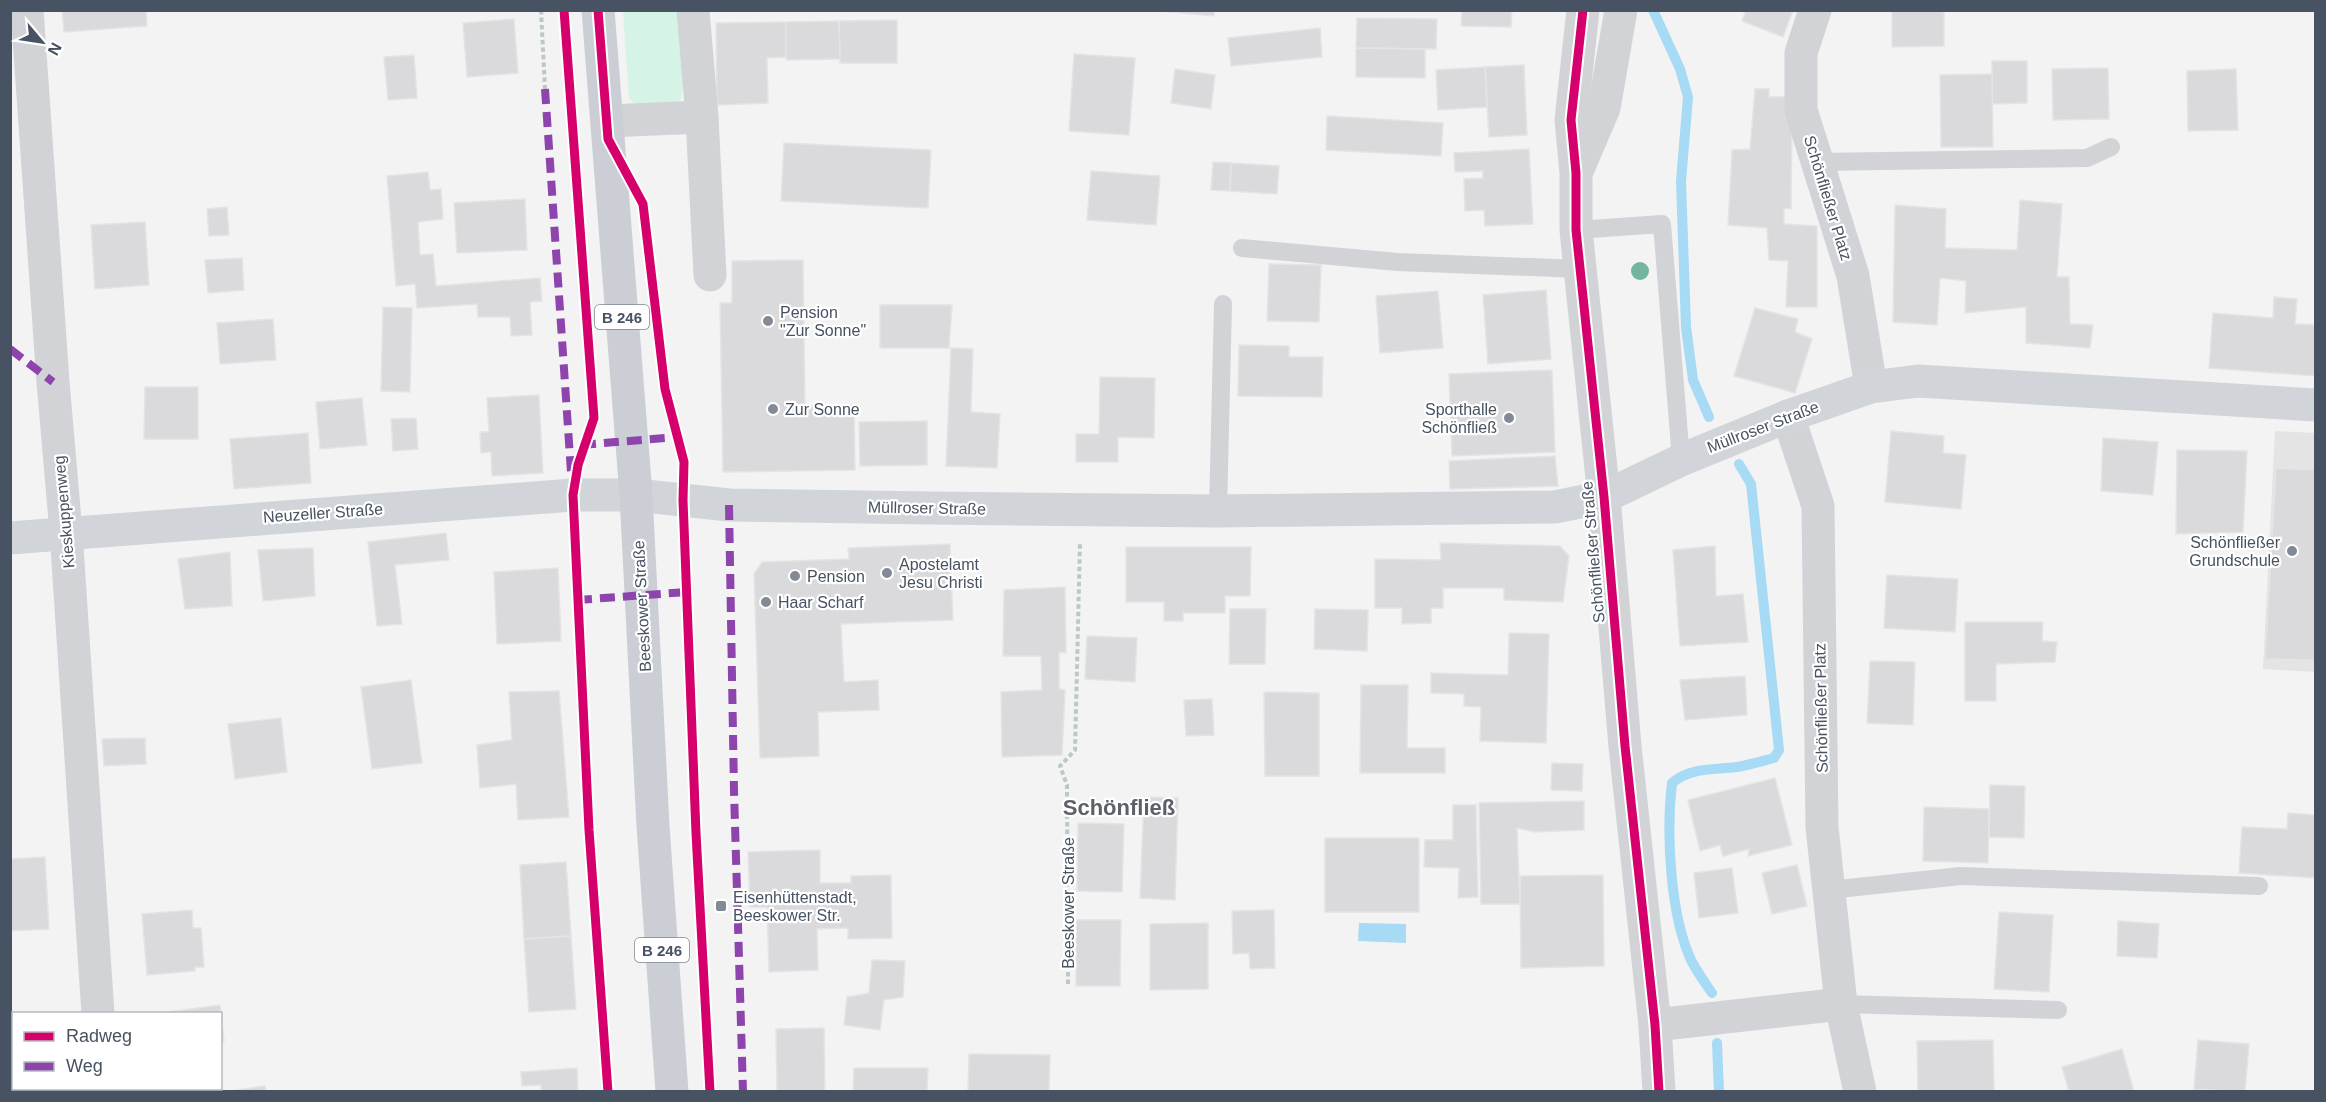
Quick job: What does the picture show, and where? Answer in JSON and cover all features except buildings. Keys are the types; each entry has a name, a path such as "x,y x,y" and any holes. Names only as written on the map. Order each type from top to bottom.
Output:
{"main road":[{"name":"Beeskower Straße","path":"598,10 636,495 653,826 672,1092"},
{"name":"Müllroser Straße","path":"636,495 729,505 1218,511 1555,507 1604,498 1681,460 1871,387 1918,381 2316,405"},
{"name":"Neuzeller Straße","path":"10,538 573,495 636,495"}],"street":[{"name":"Kieskuppenweg","path":"27,10 66,532 98,1012"},
{"path":"693,10 702,117 710,275"},
{"name":"Schönfließer Straße","path":"1583,10 1571,120 1576,173 1575,230 1604,498 1625,746 1655,1025 1659,1092"},
{"name":"Schönfließer Straße","path":"1576,173 1604,108 1621,10"},
{"name":"Schönfließer Platz","path":"1815,10 1801,53 1801,110 1852,276 1871,387"},
{"path":"607,121 702,117"},
{"name":"Schönfließer Platz","path":"1788,417 1818,506 1822,827 1841,1004 1860,1092"},
{"path":"1655,1025 1841,1004"}],"lane":[{"path":"1817,162 2087,158 2110,147"},
{"path":"1575,230 1662,224 1681,460"},
{"path":"1242,248 1398,262 1580,269"},
{"path":"1218,511 1223,304"},
{"path":"1829,890 1961,876 2259,886"},
{"path":"1841,1004 2058,1010"}],"path":[{"path":"541,10 545,89"}],"shaded area":[{"name":"Schönfließer Grundschule","path":"2275,431 2315,433 2315,672 2263,669"}],"green space":[{"path":"623,11 678,11 684,82 680,103 637,107 629,98"}],"water":[{"path":"1359,923 1406,924 1406,943 1358,941"}],"waterway":[{"path":"1653,10 1680,69 1688,97 1681,181 1686,327 1693,380 1709,417"},
{"path":"1712,993 1692,962 1674,899 1670,850 1672,783 1695,772 1737,767 1774,758 1779,750 1751,484 1739,464"},
{"path":"1717,1043 1719,1092"}],"marked path":[{"path":"545,89 571,472"},
{"path":"10,349 53,382"},
{"path":"581,445 677,437"},
{"path":"729,505 734,791 743,1092"},
{"path":"577,600 687,592"}],"cycle path":[{"path":"564,10 594,418 578,465 573,495 589,830 608,1092"},
{"path":"598,10 608,139 643,204 665,389 684,462 683,500 696,833 710,1092"},
{"path":"1583,10 1571,120 1576,173 1576,230 1604,497 1625,746 1655,1025 1659,1092"}],"place":[{"name":"Pension \"Zur Sonne\"","path":"768,321"},
{"name":"Zur Sonne","path":"773,409"},
{"name":"Sporthalle Schönfließ","path":"1509,418"},
{"name":"Schönfließer Grundschule","path":"2292,551"},
{"name":"Apostelamt Jesu Christi","path":"887,573"},
{"name":"Pension","path":"795,576"},
{"name":"Haar Scharf","path":"766,602"},
{"name":"Eisenhüttenstadt, Beeskower Str.","path":"721,906"}],"district":[{"name":"Schönfließ","path":"1119,807"}]}
